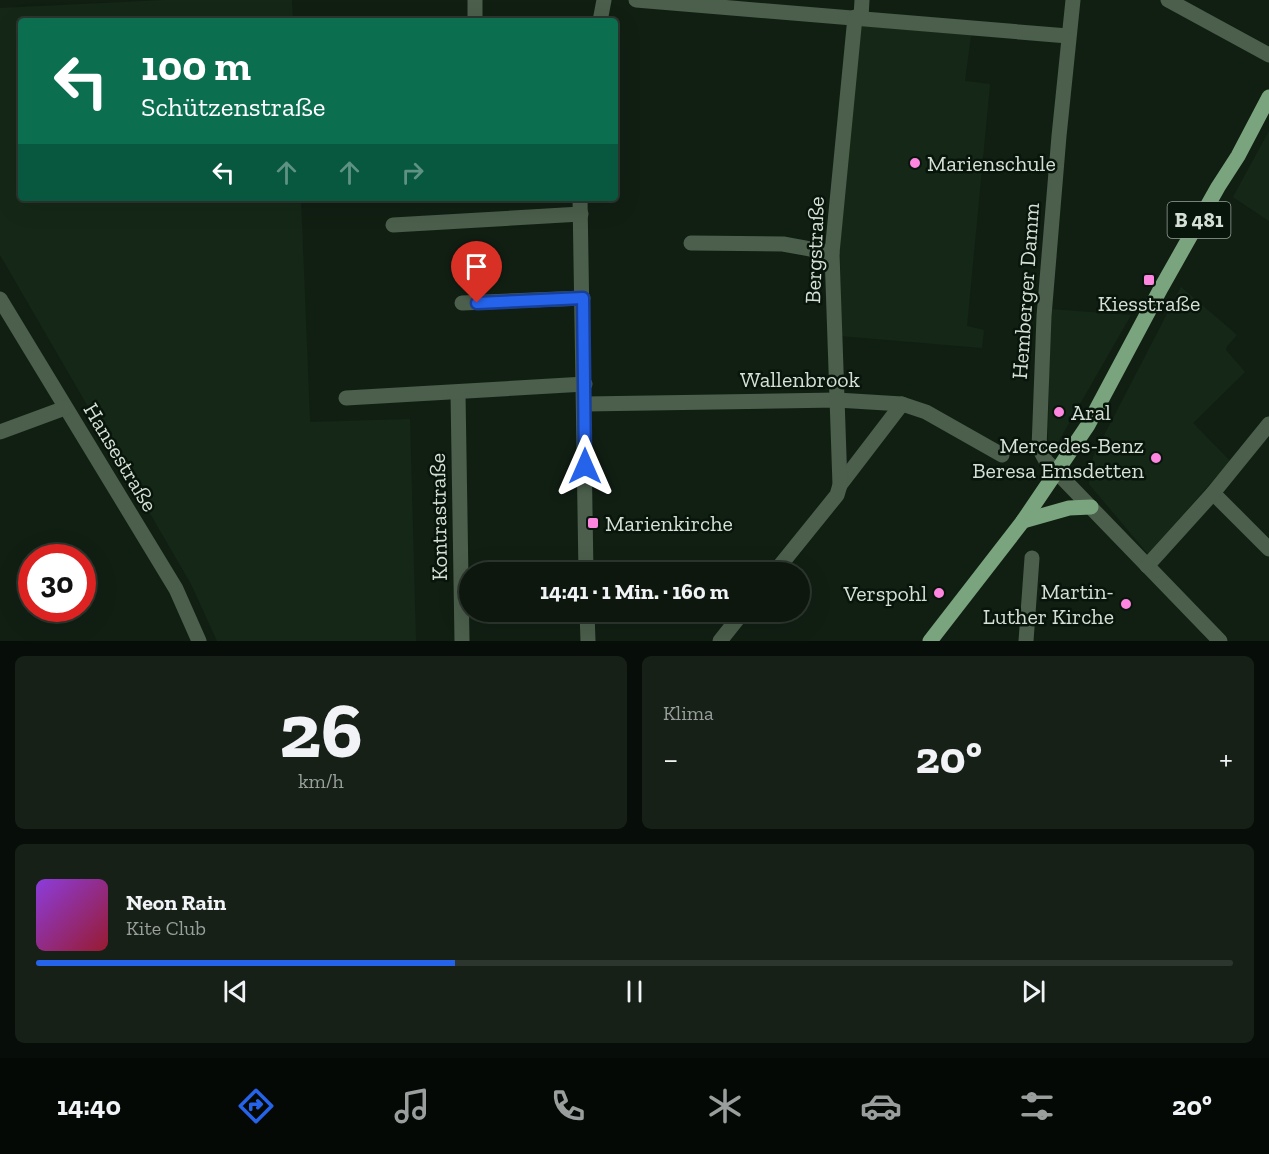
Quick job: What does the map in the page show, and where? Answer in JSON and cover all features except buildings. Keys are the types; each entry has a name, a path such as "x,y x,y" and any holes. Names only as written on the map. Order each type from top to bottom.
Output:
{"main road":[{"name":"B 481","path":"930,641 1023,521 1088,425 1161,288 1269,98"},
{"path":"1023,521 1069,508 1091,507"}],"street":[{"path":"475,0 475,18"},
{"path":"601,18 604,0"},
{"path":"636,0 730,4 1068,36"},
{"name":"Bergstraße","path":"840,484 832,253 858,17 862,0"},
{"name":"Hemberger Damm","path":"1073,0 1044,316 1039,448 1046,461 1220,641"},
{"path":"1168,0 1269,55"},
{"path":"393,225 580,206 585,384 586,562"},
{"path":"691,243 783,244 832,253"},
{"path":"462,303 583,298"},
{"name":"Hansestraße","path":"0,299 176,589 199,641"},
{"path":"346,398 585,384"},
{"name":"Kontrastraße","path":"458,393 462,641"},
{"name":"Wallenbrook","path":"585,404 837,400 902,405 926,412 1002,455"},
{"path":"783,562 837,495 840,484 902,405"},
{"path":"0,432 65,408"},
{"path":"1146,566 1264,441 1269,424"},
{"path":"1213,493 1269,549"},
{"path":"1026,641 1032,558"},
{"path":"587,622 588,641"},
{"path":"720,641 735,622"}],"shaded area":[{"path":"164,0 292,0 293,18 18,18 18,201 301,201 310,422 410,419 416,641 217,641 191,584 0,255 0,8"},
{"name":"Marienschule","path":"861,26 971,35 965,81 990,84 967,326 984,330 982,348 841,336 840,242"},
{"path":"1269,131 1269,221 1233,197"},
{"path":"1181,287 1237,335 1226,350 1245,372 1193,423 1230,461 1148,554 1089,484 1093,457"},
{"path":"1050,309 1131,315 1057,444 1048,440"}],"place":[{"name":"Marienschule","path":"915,163"},
{"name":"Kiesstraße","path":"1149,280"},
{"name":"Aral","path":"1059,412"},
{"name":"Mercedes-Benz Beresa Emsdetten","path":"1156,458"},
{"name":"Marienkirche","path":"593,523"},
{"name":"Verspohl","path":"939,593"},
{"name":"Martin- Luther Kirche","path":"1126,604"}],"route":[{"path":"477,303 583,298 585,466"}]}
